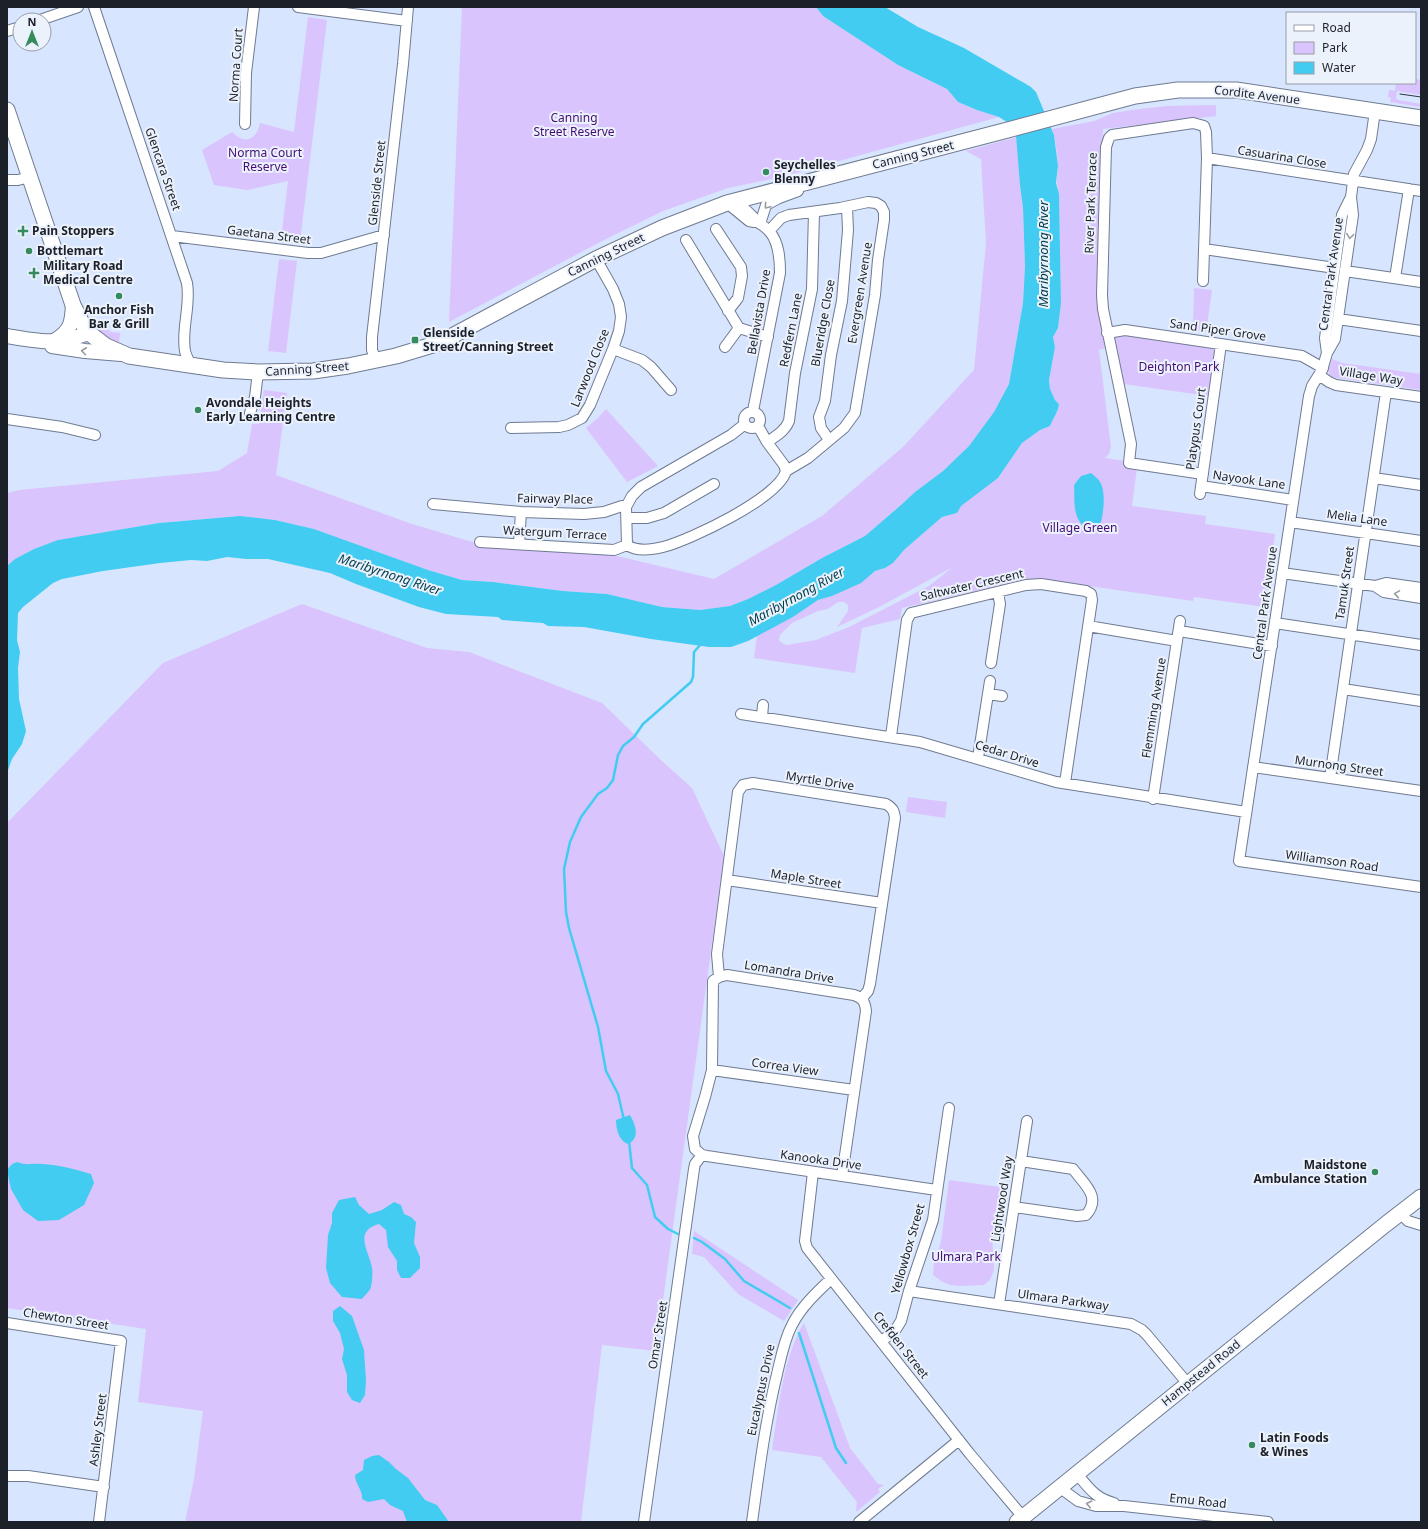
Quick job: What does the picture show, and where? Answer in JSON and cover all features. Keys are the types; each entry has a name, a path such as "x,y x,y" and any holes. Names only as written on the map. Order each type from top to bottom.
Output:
{"main road":[{"name":"Cordite Avenue","path":"1093,106 1160,92 1218,89 1236,90 1421,118"},
{"name":"Canning Street","path":"89,333 106,346 122,354 191,365 258,372 312,371 376,360 439,343 596,259 662,228 731,202 959,143 1093,106"},
{"path":"7,110 73,305 89,333"},
{"name":"Hampstead Road","path":"1386,1224 1421,1185"},
{"name":"Hampstead Road","path":"1020,1520 1421,1197"}],"street":[{"path":"52,16 78,7"},
{"name":"Glencara Street","path":"94,7 188,283 189,306 184,342 185,352 191,365"},
{"name":"Norma Court","path":"245,124 246,73 254,7"},
{"path":"298,7 407,21"},
{"name":"Glenside Street","path":"376,360 372,350 372,337 408,7"},
{"name":"Central Park Avenue","path":"1239,861 1309,396 1312,386 1321,371 1327,353 1335,339 1353,215 1351,197 1354,174 1367,150 1371,139 1375,111"},
{"name":"River Park Terrace","path":"1130,463 1132,444 1107,333 1102,295 1106,147 1109,138 1114,134 1197,123 1204,126 1206,132 1206,158 1202,281"},
{"name":"Casuarina Close","path":"1206,158 1421,191"},
{"path":"760,224 766,205 771,201 811,187 840,173"},
{"path":"7,180 30,178"},
{"path":"1395,278 1409,190"},
{"name":"Central Park Avenue","path":"1327,353 1325,338 1342,215 1351,197"},
{"path":"731,202 749,221 760,224 769,230"},
{"name":"Evergreen Avenue","path":"769,230 781,218 789,215 847,207 868,202 876,203 881,206 884,212 875,295 865,346 857,405 851,420 844,428 800,464 786,471"},
{"name":"Blueridge Close","path":"829,440 821,428 819,417 825,401 831,355 842,301 848,230 847,207"},
{"name":"Redfern Lane","path":"767,442 779,434 786,427 789,421 795,373 812,289 814,212"},
{"path":"716,229 741,267 742,276 738,298 728,311"},
{"name":"Bellavista Drive","path":"754,411 780,273 780,259 774,237 769,230"},
{"name":"Gaetana Street","path":"172,236 308,253 321,253 384,235"},
{"path":"686,240 739,328 768,336"},
{"path":"1204,249 1335,268"},
{"name":"Larwood Close","path":"511,428 559,427 575,423 582,418 590,405 613,349 619,331 621,317 619,304 613,289 596,259"},
{"path":"1345,271 1421,282"},
{"path":"46,342 64,334 69,328 73,305"},
{"path":"1338,319 1421,331"},
{"path":"725,347 739,328"},
{"name":"Sand Piper Grove","path":"1107,333 1125,330 1302,356 1321,371"},
{"name":"Canning Street","path":"7,336 46,342 77,338 89,333"},
{"name":"Canning Street","path":"46,342 49,346 84,352 122,354"},
{"name":"Glencara Street","path":"170,362 179,352 184,342"},
{"name":"Platypus Court","path":"1200,490 1221,344"},
{"path":"613,349 642,360 651,367 671,390"},
{"name":"Village Way","path":"1321,371 1329,382 1336,385 1421,397"},
{"path":"250,412 255,397 258,372"},
{"name":"Tamuk Street","path":"1330,778 1386,392"},
{"path":"745,424 745,416 748,412 754,411 760,416 758,426 767,442 784,465 786,471"},
{"path":"7,419 62,426 95,434"},
{"path":"745,424 751,428 758,426"},
{"path":"627,545 626,507 632,496 641,487 731,435 745,424"},
{"name":"Nayook Lane","path":"1130,463 1202,474"},
{"name":"Watergum Terrace","path":"480,542 614,550 627,545 633,549 644,550 662,547 687,539 712,527 764,496 781,482 786,471"},
{"path":"1374,478 1421,485"},
{"path":"627,518 647,518 664,514 714,484"},
{"name":"Nayook Lane","path":"1200,490 1293,500"},
{"name":"Fairway Place","path":"433,504 521,512 584,514 604,512 612,508 622,506 626,507"},
{"path":"519,544 521,512"},
{"name":"Melia Lane","path":"1290,522 1421,541"},
{"path":"1282,573 1375,586 1386,583 1421,588"},
{"name":"Saltwater Crescent","path":"892,736 907,620 911,613 1026,585 1041,584 1086,591 1091,594 1088,626 1064,783"},
{"path":"1375,586 1384,592 1421,598"},
{"path":"991,664 1000,604 998,592"},
{"path":"1275,623 1421,646"},
{"path":"1088,626 1179,631 1272,646"},
{"name":"Flemming Avenue","path":"1153,799 1179,631"},
{"path":"978,758 990,681"},
{"path":"1343,689 1421,701"},
{"path":"988,694 1002,696"},
{"path":"762,717 763,705"},
{"name":"Cedar Drive","path":"741,714 892,736 920,742 1064,783 1153,799 1246,812"},
{"name":"Murnong Street","path":"1253,767 1421,791"},
{"name":"Myrtle Drive","path":"719,977 717,954 738,792 743,784 753,784 886,804 892,807 895,818 870,984 868,991 862,998"},
{"name":"Williamson Road","path":"1239,861 1421,887"},
{"name":"Maple Street","path":"727,880 882,904"},
{"name":"Lomandra Drive","path":"719,977 727,975 734,976 854,995 862,998"},
{"path":"702,1155 695,1149 693,1136 712,1070 712,989 713,982 719,977"},
{"path":"842,1176 866,1011 862,998"},
{"name":"Correa View","path":"712,1070 854,1090"},
{"name":"Yellowbox Street","path":"882,1341 896,1329 901,1321 909,1291 933,1220 949,1108"},
{"name":"Lightwood Way","path":"999,1304 1027,1120"},
{"name":"Kanooka Drive","path":"702,1155 937,1190"},
{"name":"Omar Street","path":"644,1522 694,1169 702,1155"},
{"path":"1014,1207 1077,1216 1086,1215 1091,1209 1093,1203 1092,1194 1073,1169 1021,1161"},
{"name":"Crefden Street","path":"812,1172 805,1241 806,1248 882,1341 1020,1520"},
{"path":"1400,1213 1410,1222 1421,1225"},
{"name":"Eucalyptus Drive","path":"752,1522 763,1446 773,1392 785,1342 792,1324 804,1307 832,1279"},
{"name":"Ulmara Parkway","path":"909,1291 1125,1322 1136,1326 1147,1335 1188,1384"},
{"name":"Chewton Street","path":"7,1323 121,1341"},
{"name":"Ashley Street","path":"99,1522 121,1341"},
{"path":"859,1522 959,1440"},
{"name":"Emu Road","path":"1077,1474 1092,1492 1101,1498 1124,1506"},
{"path":"7,1476 28,1476 104,1487"},
{"name":"Emu Road","path":"1060,1487 1078,1501 1096,1506 1124,1506 1268,1522"}],"green space":[{"name":"Canning Street Reserve","path":"462,7 816,7 823,16 898,65 947,89 958,102 999,117 781,177 728,188 663,211 606,239 449,322"},
{"name":"Norma Court Reserve","path":"308,17 327,20 300,242 281,239 288,181 247,190 214,185 202,150 232,132 241,138 249,139 256,133 260,123 294,132"},
{"path":"1416,79 1421,80 1421,95 1397,91 1396,98 1398,100 1421,104 1421,107 1390,102 1391,98 1388,97 1389,90 1395,91 1396,84 1416,84"},
{"name":"Village Green","path":"1216,105 1216,116 1103,129 1097,305 1106,348 1099,350 1111,447 1109,454 1105,458 1125,461 1125,466 1137,468 1132,506 1206,516 1205,524 1275,534 1265,607 1194,597 1193,601 1041,579 1027,579 902,608 900,619 862,628 855,673 754,658 757,636 793,617 818,600 832,596 875,571 885,568 893,563 904,550 942,517 957,513 960,506 998,478 1022,443 1040,430 1050,426 1057,413 1059,404 1055,400 1050,389 1049,380 1055,347 1053,337 1058,328 1061,303 1059,194 1057,182 1058,166 1052,129 1094,121 1113,113 1166,106","holes":["953,567 929,586 849,627 816,640 787,645 779,640 780,635 792,623 818,611 828,609 838,602 844,602 848,605 848,611 837,627 879,607"]},
{"path":"1017,137 1023,208 1025,266 1023,303 1009,384 994,412 969,446 943,471 915,492 865,536 748,599 730,606 700,610 662,607 607,594 563,591 493,582 462,580 428,570 314,529 275,520 240,516 159,523 59,540 34,549 15,559 7,566 7,493 19,490 218,471 247,453 252,424 259,424 264,390 287,393 276,475 412,524 479,544 617,556 714,579 822,516 903,447 974,370 986,243 981,159 966,151"},
{"path":"279,259 297,261 286,353 268,351"},
{"path":"1194,288 1212,290 1206,332 1193,330"},
{"path":"94,318 111,332 120,333 119,343 96,328 90,321"},
{"name":"Deighton Park","path":"1123,334 1216,347 1209,396 1123,384 1114,343 1115,336"},
{"path":"1332,359 1342,363 1421,374 1421,390 1331,377 1328,371"},
{"path":"606,409 658,466 627,482 586,428"},
{"path":"302,604 427,648 469,652 602,703 692,788 724,856 656,1351 602,1345 581,1522 185,1522 194,1479 203,1411 138,1402 146,1329 7,1308 7,823 163,663"},
{"path":"908,797 947,802 945,818 906,812"},
{"name":"Ulmara Park","path":"949,1180 1007,1188 1002,1218 992,1234 994,1270 990,1280 984,1285 950,1285 933,1275 934,1263 941,1242"},
{"path":"694,1231 798,1300 784,1321 738,1294 704,1257 692,1254"},
{"path":"804,1323 850,1448 878,1484 884,1485 878,1489 880,1492 856,1512 857,1502 821,1457 772,1450 786,1368 797,1337"}],"water":[{"name":"Maribyrnong River","path":"816,7 885,7 918,27 964,48 1031,87 1036,92 1054,135 1058,166 1056,183 1059,194 1061,303 1058,328 1053,337 1055,347 1049,380 1050,389 1055,400 1059,404 1057,413 1050,426 1040,430 1022,443 998,478 961,506 957,513 942,517 904,550 893,563 885,568 875,571 861,583 832,596 818,600 793,617 748,641 731,647 709,647 651,639 584,627 548,626 543,623 502,620 498,617 446,614 419,607 330,573 268,559 227,557 207,561 191,560 160,563 103,571 62,579 53,583 23,607 18,613 17,640 20,652 18,668 19,699 26,731 22,744 12,759 7,773 7,566 15,559 34,549 58,540 159,523 240,516 275,520 314,529 428,570 462,580 493,582 563,591 607,594 662,607 700,610 730,606 748,599 865,536 915,492 943,471 969,446 994,412 1009,384 1023,303 1025,266 1023,208 1016,135 1013,128 1007,122 999,117 958,102 947,89 898,65 823,16"},
{"path":"1091,473 1100,482 1104,499 1103,514 1098,531 1090,533 1084,528 1077,517 1074,485 1081,476"},
{"path":"630,1115 634,1122 636,1135 628,1144 620,1137 616,1120"},
{"path":"17,1162 27,1164 55,1165 79,1170 91,1174 94,1183 84,1205 59,1220 38,1221 23,1210 11,1189 7,1170 12,1164"},
{"path":"355,1197 359,1205 369,1214 382,1210 394,1202 401,1205 404,1214 411,1217 416,1222 414,1243 420,1257 420,1268 410,1278 401,1278 397,1270 397,1261 388,1247 386,1230 379,1224 371,1227 367,1231 365,1242 372,1268 372,1283 370,1290 362,1299 342,1297 330,1283 326,1268 328,1235 332,1223 332,1213 339,1200"},
{"path":"340,1306 352,1316 364,1350 366,1381 365,1395 360,1403 352,1400 347,1392 347,1375 342,1359 344,1349 340,1333 333,1321 333,1311"},
{"path":"379,1455 408,1478 425,1500 437,1505 449,1522 407,1522 403,1511 390,1505 384,1499 368,1502 362,1499 355,1475 363,1470 364,1460 372,1456"}],"waterway":[{"path":"624,1120 618,1094 606,1071 598,1027 569,928 566,912 564,869 570,842 581,817 598,794 607,788 613,780 618,755 623,746 634,737 643,724 691,682 693,677 694,652 701,644"},
{"path":"629,1141 632,1168 647,1185 655,1217 668,1229 678,1234"},
{"path":"694,1238 725,1259 744,1281 790,1308"},
{"path":"799,1333 836,1448 846,1463"}],"tram line":[{"path":"1400,94 1421,97"}],"place":[{"name":"Seychelles Blenny","path":"766,172"},
{"name":"Pain Stoppers","path":"23,231"},
{"name":"Bottlemart","path":"29,251"},
{"name":"Military Road Medical Centre","path":"34,273"},
{"name":"Anchor Fish Bar & Grill","path":"119,296"},
{"name":"Glenside Street/Canning Street","path":"415,340"},
{"name":"Avondale Heights Early Learning Centre","path":"198,410"},
{"name":"Maidstone Ambulance Station","path":"1375,1172"},
{"name":"Latin Foods & Wines","path":"1252,1445"}]}
